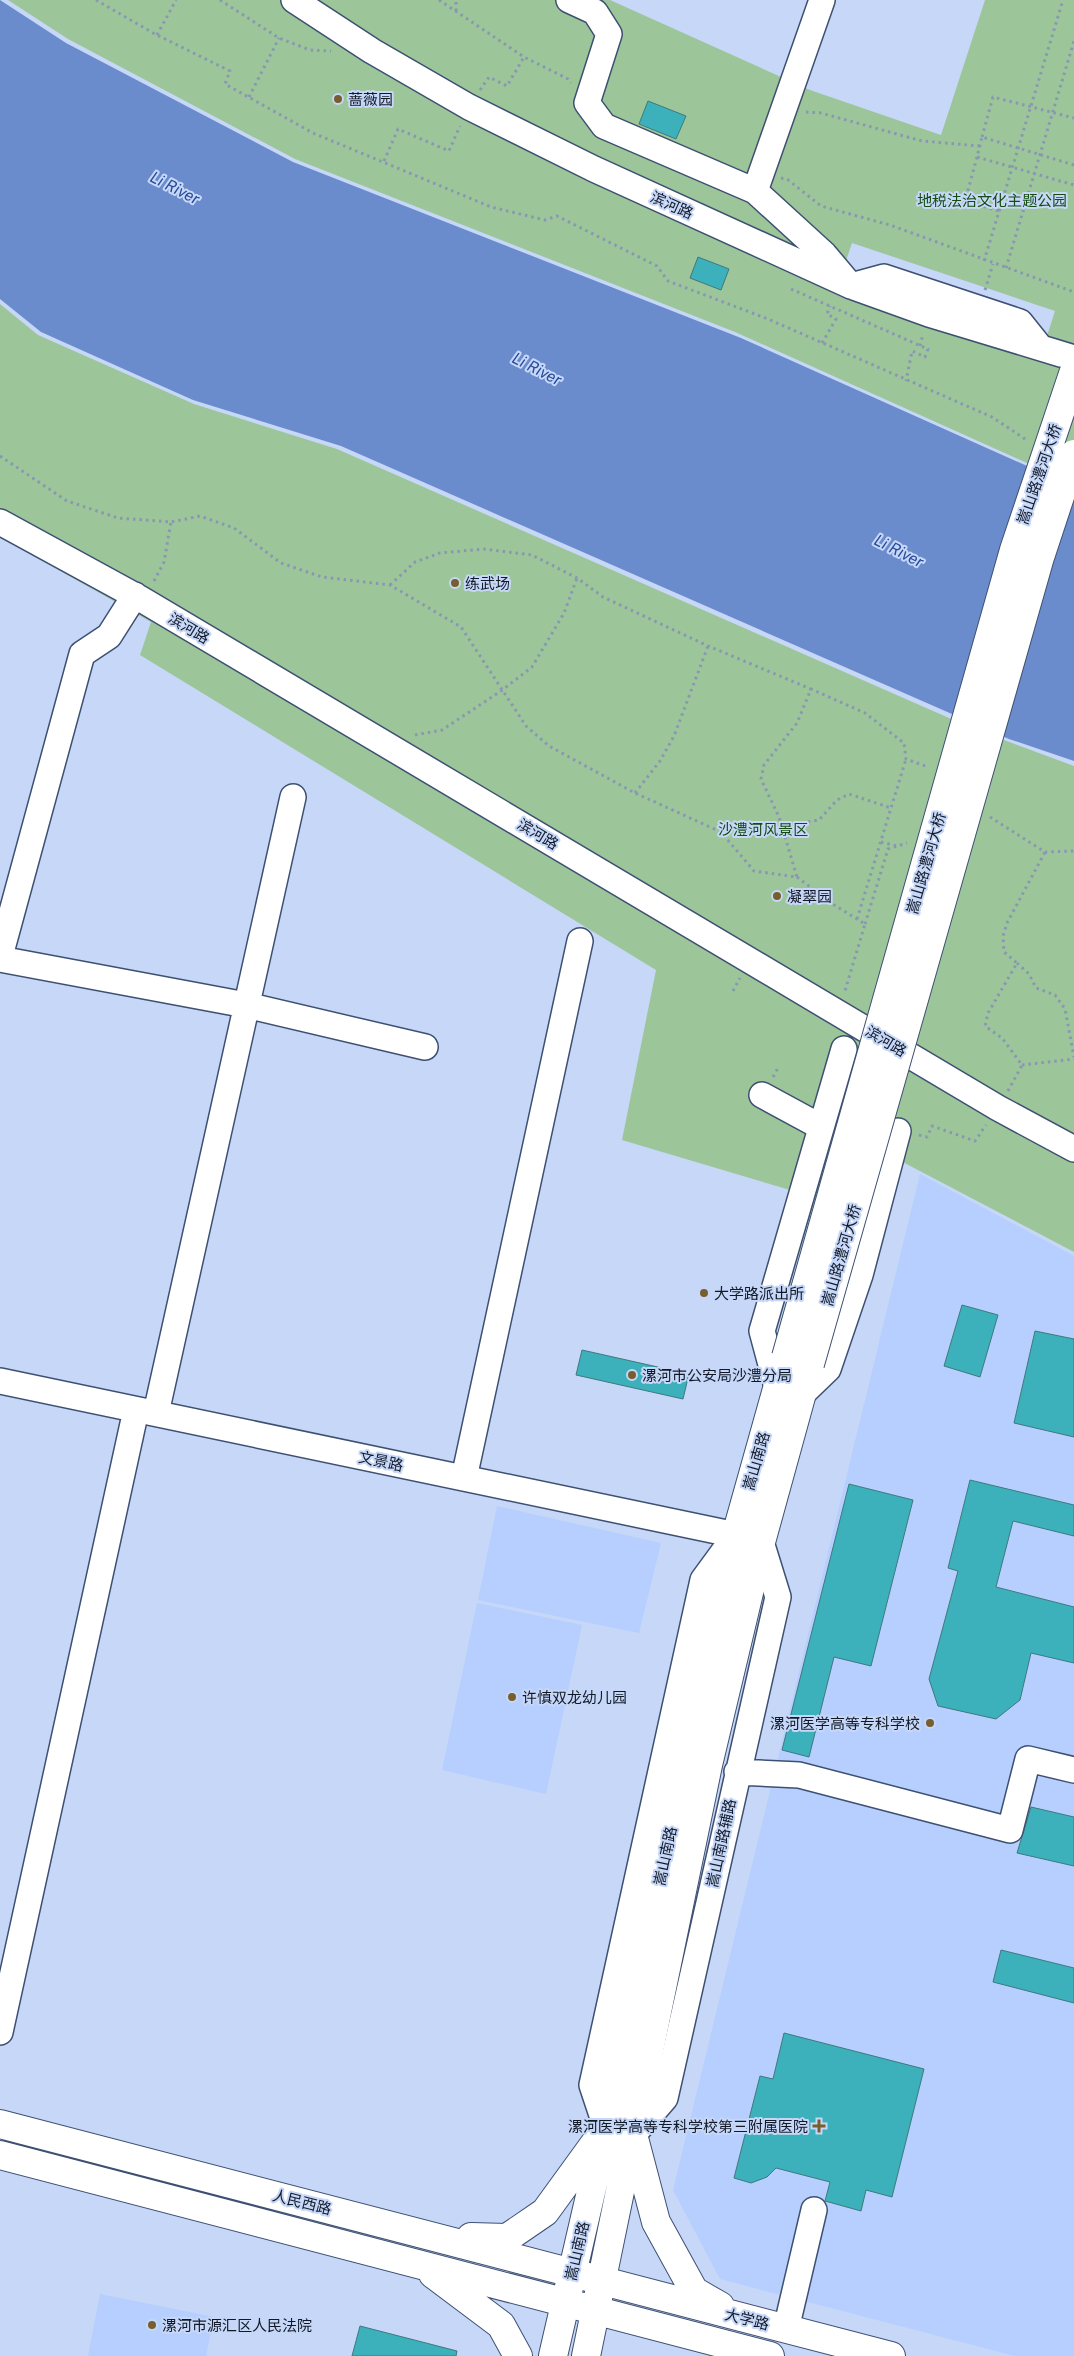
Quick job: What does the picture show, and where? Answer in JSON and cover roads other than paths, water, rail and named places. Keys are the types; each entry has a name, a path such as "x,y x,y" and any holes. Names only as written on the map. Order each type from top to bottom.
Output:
{"main road":[{"name":"嵩山路澧河大桥","path":"798,1360 1014,550 1074,371"},
{"name":"嵩山路澧河大桥","path":"798,1360 1040,556 1074,454"},
{"name":"嵩山南路","path":"553,2356 606,2127 736,1535 789,1391 798,1360"},
{"name":"嵩山南路","path":"586,2356 604,2280 708,1765 762,1542 789,1391"},
{"name":"人民西路","path":"0,2124 604,2280"},
{"path":"435,2236 506,2238 545,2212 606,2127"},
{"path":"633,2135 656,2222 694,2290 741,2318"},
{"name":"人民西路","path":"0,2155 597,2312"},
{"path":"422,2266 501,2325 518,2356"},
{"name":"大学路","path":"604,2280 741,2318 891,2356"},
{"name":"大学路","path":"597,2312 770,2356"},
{"path":"695,2356 732,2346"}],"street":[{"name":"滨河路","path":"294,0 372,51 469,106 602,173 851,286 929,314 1074,358"},
{"path":"569,0 595,12 608,34 587,103 604,126 758,183 851,286"},
{"path":"758,183 822,0"},
{"name":"滨河路","path":"0,522 138,597 998,1108 1074,1149"},
{"path":"138,597 109,636 82,654 0,957 246,1005 425,1047"},
{"path":"0,2032 146,1411 246,1005 293,797"},
{"path":"464,1478 580,941"},
{"path":"844,1049 762,1331 789,1391 828,1369 860,1275 898,1131"},
{"path":"762,1095 821,1127"},
{"name":"文景路","path":"0,1381 762,1542"},
{"name":"嵩山南路辅路","path":"633,2135 665,2098 778,1597 762,1542"},
{"path":"737,1772 799,1775 1010,1830 1028,1759 1074,1770"},
{"path":"786,2329 814,2210"}],"water":[{"name":"Li River","path":"0,0 66,43 293,162 741,338 1074,487 1074,761 1009,739 341,446 193,400 41,332 0,299"}],"place":[{"name":"蔷薇园","path":"338,99"},
{"name":"练武场","path":"455,583"},
{"name":"凝翠园","path":"777,896"},
{"name":"大学路派出所","path":"704,1293"},
{"name":"漯河市公安局沙澧分局","path":"632,1375"},
{"name":"许慎双龙幼儿园","path":"512,1697"},
{"name":"漯河医学高等专科学校","path":"930,1723"},
{"name":"漯河医学高等专科学校第三附属医院","path":"819,2126"},
{"name":"漯河市源汇区人民法院","path":"152,2325"}],"park label":[{"name":"地税法治文化主题公园","path":"992,200"},
{"name":"沙澧河风景区","path":"763,829"}]}
